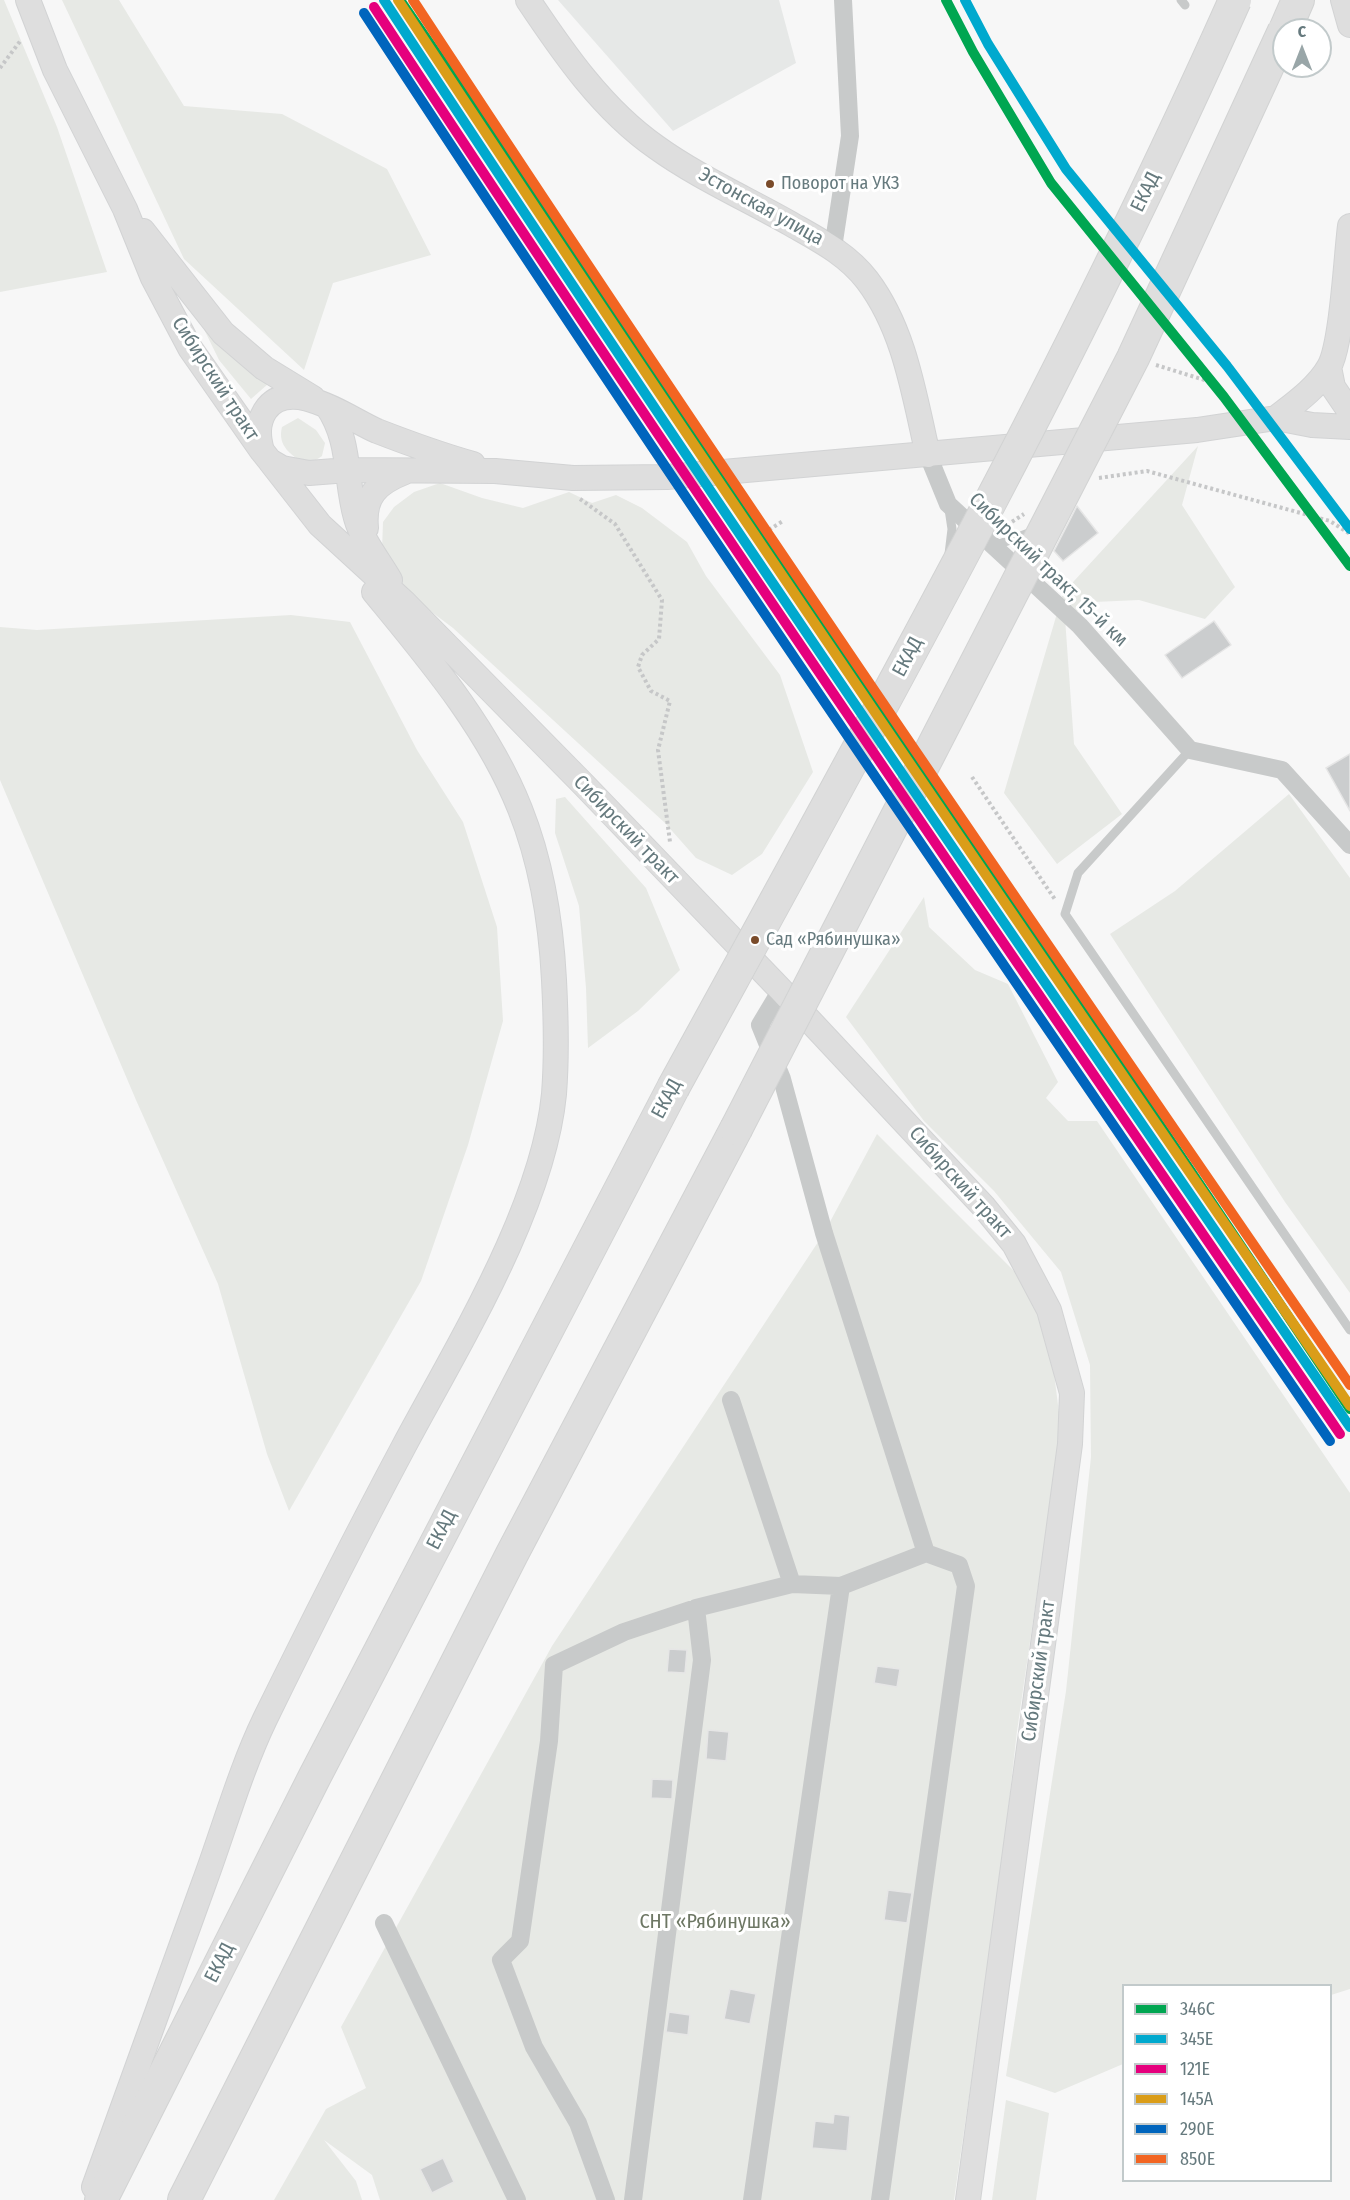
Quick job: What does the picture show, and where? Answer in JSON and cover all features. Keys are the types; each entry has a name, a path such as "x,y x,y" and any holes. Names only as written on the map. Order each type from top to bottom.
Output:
{"highway":[{"name":"ЕКАД","path":"101,2200 315,1776 673,1088 920,636 1137,211 1235,0"},
{"path":"1290,18 1298,0"},
{"path":"184,2200 512,1554 736,1129 1133,358 1272,57"}],"main road":[{"name":"Сибирский тракт","path":"28,0 55,70 125,209 153,278 190,348 266,456 320,525 404,602 781,990 984,1207 1014,1244 1049,1310 1072,1393 1068,1456 968,2200"},
{"name":"Эстонская улица","path":"528,0 554,40 620,119 657,148 833,248 865,278 891,318 909,371 928,455"},
{"path":"1343,0 1350,25"},
{"name":"Сибирский тракт","path":"125,209 224,333 264,368 322,404 339,424 356,521 404,602"},
{"path":"1350,226 1332,387 1350,412"},
{"path":"1276,418 1301,398 1338,346"},
{"path":"495,471 456,460 379,431 322,404 291,397 280,399 268,408 259,424 266,456 291,470 318,472 348,470 495,471 573,477 667,477 1197,430 1276,418 1312,425 1350,427"},
{"path":"318,472 334,460 343,438"},
{"path":"371,548 365,517 368,498 381,483 406,472"},
{"path":"90,2200 258,1736 335,1576 488,1289 517,1222 539,1162 553,1097 556,1030 550,919 542,882 520,809 495,759 434,665 320,525"}],"street":[{"path":"833,248 850,136 843,0"},
{"name":"Сибирский тракт, 15-й км","path":"928,455 948,504 1080,626 1190,750"},
{"path":"1190,750 1282,770 1350,845"},
{"path":"781,990 760,1025 782,1078 824,1233 926,1553"},
{"path":"731,1400 792,1584"},
{"path":"606,2200 578,2123 534,2047 501,1960 520,1941 549,1741 554,1665 624,1632 696,1608 792,1584 841,1586 926,1553 959,1565 966,1586 880,2200"},
{"path":"752,2200 841,1586"},
{"path":"633,2200 702,1660 696,1608"},
{"path":"384,1923 517,2200"}],"lane":[{"path":"943,598 952,529 948,504"},
{"path":"988,543 1048,526"},
{"path":"1190,750 1078,873 1065,914 1350,1330"}],"path":[{"path":"0,68 21,40"},
{"path":"1155,365 1211,382"},
{"path":"1095,478 1147,471 1330,521 1350,534"},
{"path":"578,498 615,524 662,600 659,639 642,655 638,667 651,691 670,701 658,750 665,823 672,852"},
{"path":"988,543 1029,510"},
{"path":"764,533 783,521"},
{"path":"972,777 1065,914"}],"shaded area":[{"path":"558,0 779,0 796,63 673,131"}],"green space":[{"path":"0,0 4,0 57,127 107,272 0,292"},
{"path":"62,0 119,0 184,106 282,114 387,169 431,255 333,283 304,370 184,259"},
{"path":"201,323 268,384 251,399 219,360"},
{"path":"298,418 316,430 325,443 322,456 307,466 287,450 282,440 282,427"},
{"path":"1198,446 1182,505 1235,587 1205,619 1139,600 1094,602 1065,618 1074,744 1122,814 1057,864 1004,793 1063,593"},
{"path":"440,483 482,498 523,508 569,492 592,503 616,495 642,508 687,542 706,576 780,675 813,772 762,854 732,875 696,858 665,823 453,628 401,589 382,550 383,522 394,507 414,492"},
{"path":"291,615 350,622 417,750 463,822 497,927 503,1021 468,1145 421,1281 289,1511 267,1454 218,1284 136,1100 0,780 0,627 37,630"},
{"path":"1289,794 1350,878 1350,1293 1285,1202 1110,934 1175,891"},
{"path":"565,797 646,888 680,970 638,1011 588,1048 579,906 555,833 556,799"},
{"path":"924,897 929,927 975,970 1008,984 1058,1082 1046,1098 1068,1121 1097,1121 1350,1493 1350,1989 1332,1995 1332,1984 1122,1984 1122,2064 1055,2093 1006,2076 1066,1691 1091,1457 1090,1365 1061,1272 994,1191 924,1121 846,1017"},
{"name":"СНТ «Рябинушка»","path":"877,1134 1029,1286 1053,1365 1061,1429 1017,1731 1000,1882 954,2200 380,2200 372,2175 324,2140 356,2181 362,2200 274,2200 326,2109 366,2088 341,2027 552,1646 824,1233"},
{"path":"1006,2100 1049,2113 1036,2200 992,2200"}],"building":[{"path":"1077,506 1098,533 1063,561 1054,551"},
{"path":"1214,621 1231,645 1182,678 1165,655"},
{"path":"1350,754 1350,811 1326,768"},
{"path":"669,1649 687,1650 685,1673 667,1672"},
{"path":"877,1666 900,1669 897,1687 874,1683"},
{"path":"708,1730 729,1732 726,1761 706,1759"},
{"path":"652,1779 673,1780 672,1799 651,1798"},
{"path":"888,1890 912,1893 907,1923 884,1920"},
{"path":"730,1989 756,1994 750,2024 724,2019"},
{"path":"669,2012 690,2015 688,2035 666,2032"},
{"path":"834,2114 850,2116 847,2151 812,2148 815,2121 833,2123"},
{"path":"443,2158 454,2182 432,2193 420,2169"}],"transit line":[{"name":"345Е","path":"384,0 742,538 1350,1427"},
{"name":"145А","path":"398,0 751,530 1350,1406"},
{"name":"346С","path":"400,0 701,439 1350,1409"},
{"name":"850Е","path":"413,0 760,522 1350,1385"},
{"name":"346С","path":"946,0 973,52 1051,183 1224,397 1350,566"},
{"name":"345Е","path":"965,0 988,44 1066,169 1227,366 1350,529"},
{"name":"121Е","path":"374,7 732,544 1340,1434"},
{"name":"290Е","path":"364,13 722,551 1330,1441"}],"place":[{"name":"Поворот на УКЗ","path":"770,184"},
{"name":"Сад «Рябинушка»","path":"755,940"}]}
